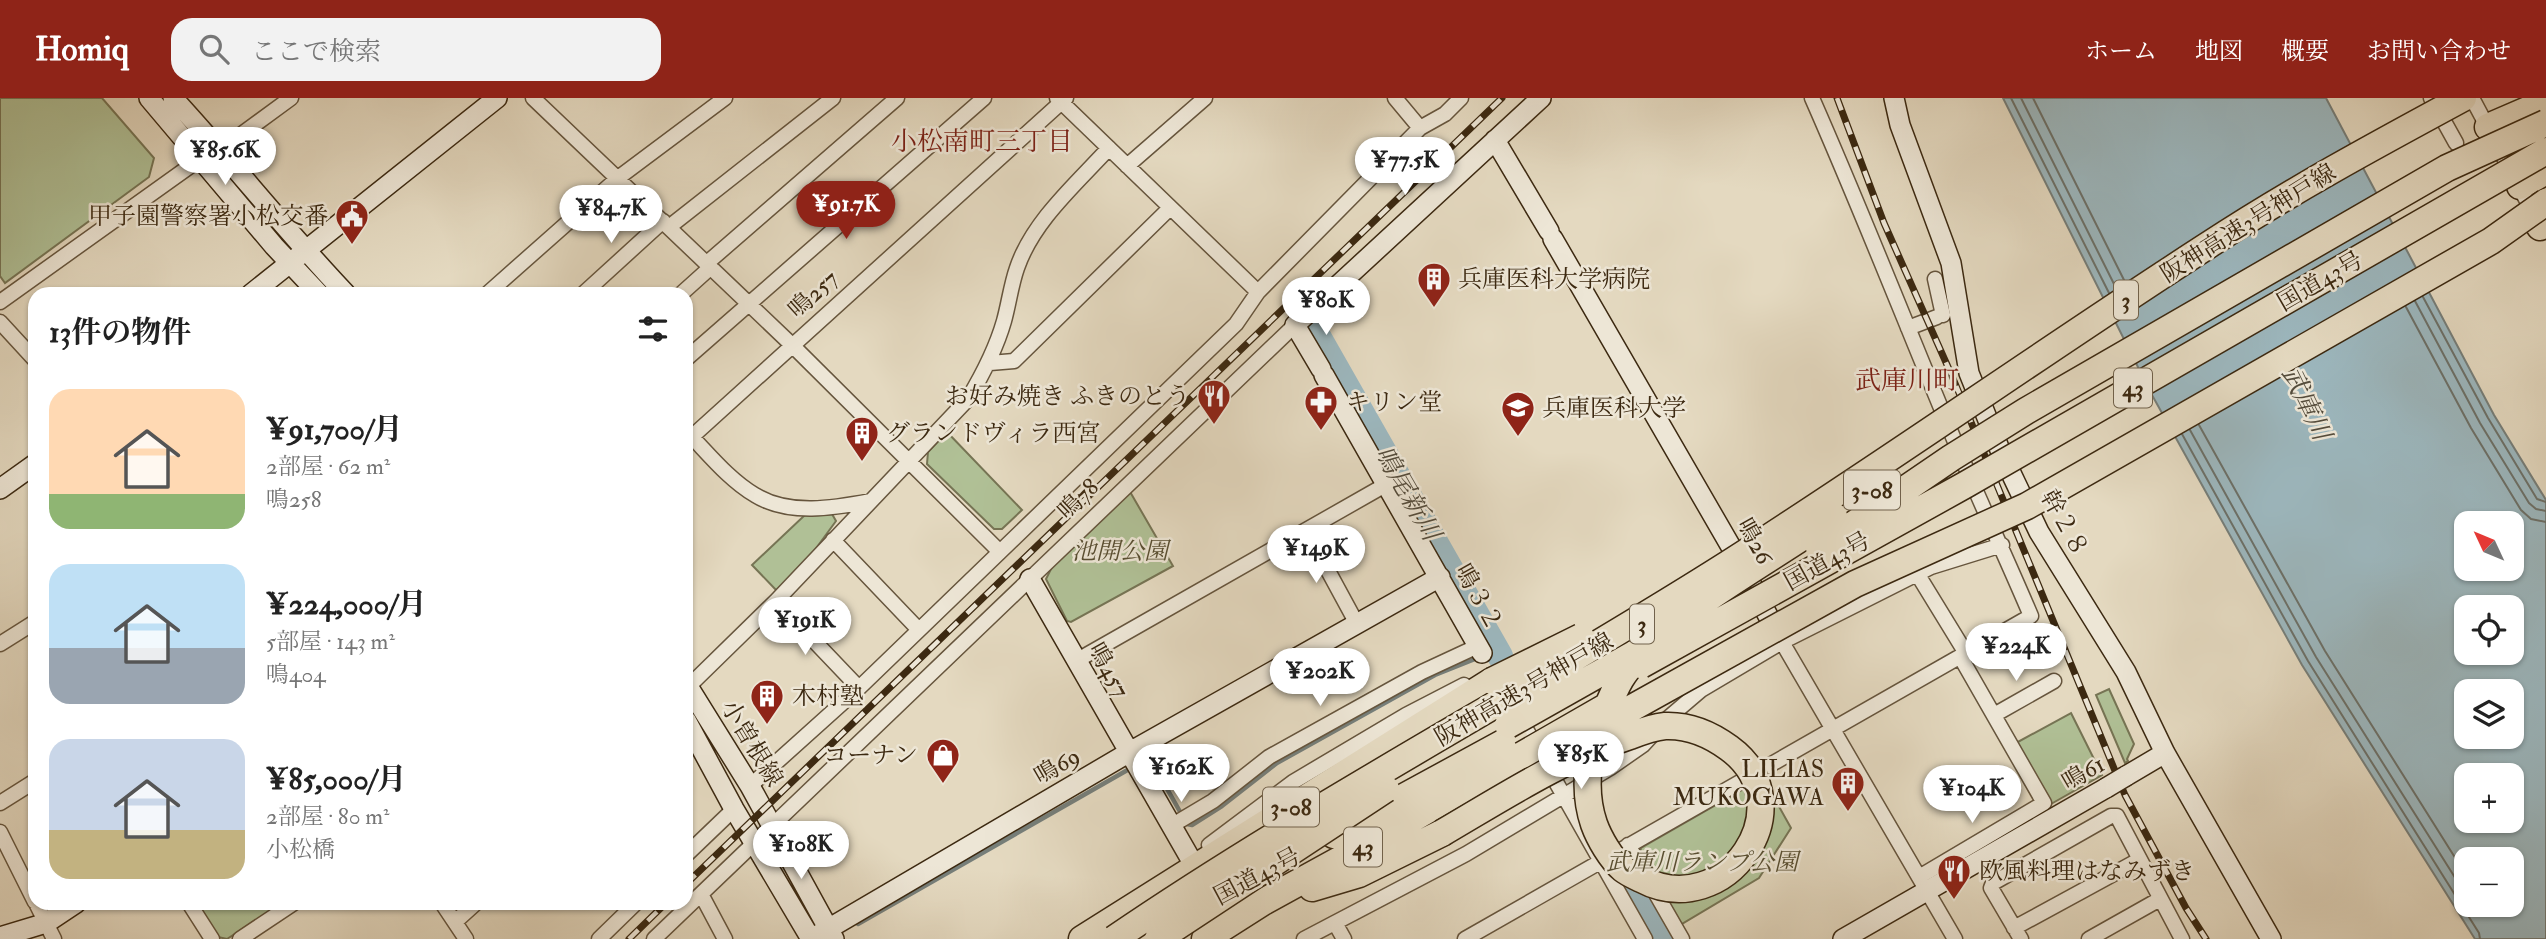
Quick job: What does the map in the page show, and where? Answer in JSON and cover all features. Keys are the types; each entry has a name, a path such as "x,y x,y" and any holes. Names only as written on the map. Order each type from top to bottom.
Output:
{"highway":[{"name":"阪神高速3号神戸線","path":"1088,938 1290,825 1599,645 2210,244 2356,156 2463,98"},
{"name":"阪神高速3号神戸線","path":"1158,939 1257,872 1783,533 2210,247 2345,165 2471,98"},
{"path":"2488,127 2546,102"},
{"path":"1312,846 1508,726 1815,551 1951,458 2026,411 2447,168 2546,123"},
{"name":"国道43号","path":"1205,939 1263,902 1374,841 1453,805 1521,752 1965,485 2546,151"},
{"name":"国道43号","path":"1138,939 1312,846 1521,752 1973,500 2546,171"},
{"path":"1521,752 1855,584 2027,506 2491,241 2545,222"},
{"name":"3-08","path":"1263,902 1359,874 1442,833 1566,763 1588,753 1599,747 1611,742 1664,726 1692,729 1713,736 1733,751 1751,772 1761,795 1759,821 1750,846 1736,867 1717,880 1697,887 1674,890 1648,882 1622,868 1607,848 1594,825 1588,797 1588,759 1591,749 1594,739 1597,729 1623,674 1651,640 1684,615 1930,449 2125,306"}],"street":[{"path":"149,98 200,159 298,257 337,287"},
{"path":"173,98 220,149 298,257 315,287"},
{"path":"220,149 291,98"},
{"path":"260,287 498,98"},
{"path":"533,98 793,346 999,551"},
{"path":"591,287 666,224 833,98"},
{"path":"688,287 897,98"},
{"path":"693,353 984,98"},
{"path":"1128,166 1205,98"},
{"path":"1395,98 1420,128"},
{"path":"750,786 859,688 1236,324 1258,292 1420,128 1445,114 1461,98"},
{"name":"鳴78","path":"693,902 1295,325 1541,98"},
{"path":"1465,939 2031,616 1964,463 1812,98"},
{"name":"幹２８","path":"1894,98 1900,125 1951,263 1969,373 2000,450 2039,533 2126,672 2165,753 2271,939"},
{"path":"2431,98 2455,143"},
{"path":"2471,98 2545,222"},
{"path":"1061,99 1258,292"},
{"name":"鳴257","path":"693,435 1061,99"},
{"path":"495,287 618,178 715,101"},
{"name":"鳴26","path":"1495,141 1551,235 1730,558 1833,728 1955,939"},
{"path":"693,679 776,601 968,399 990,363 1017,267 1031,238 1109,148"},
{"path":"0,302 200,159"},
{"path":"990,363 1014,361 1170,208"},
{"path":"1909,328 1940,316 1935,279"},
{"path":"0,322 28,352"},
{"name":"鳴３２","path":"1295,325 1485,658"},
{"path":"693,443 756,496 779,505 810,509 871,501"},
{"path":"1730,558 1918,491 1964,463"},
{"path":"0,489 28,469"},
{"path":"1076,661 1387,484"},
{"path":"1871,599 1914,549 1985,510"},
{"path":"1306,530 1357,624"},
{"path":"833,540 919,629"},
{"path":"1304,939 1466,854 1590,780 1643,745 1667,719 1701,690 1782,642 1931,567 2001,545"},
{"path":"1917,575 2043,803 1923,883"},
{"name":"鳴69","path":"811,939 831,934 1133,761 1357,624 1440,578"},
{"name":"鳴457","path":"1030,579 1133,761 1179,821 1190,858"},
{"path":"776,601 859,688"},
{"path":"0,644 28,626"},
{"path":"1088,938 1152,886 1293,782 1406,715 1485,658"},
{"path":"1485,658 1567,794 1645,939"},
{"path":"1179,821 1213,801 1269,757 1422,671 1485,658"},
{"path":"1994,715 2054,681"},
{"name":"小曽根線","path":"693,695 750,786 831,934"},
{"name":"小曽根線","path":"693,733 811,939"},
{"name":"鳴61","path":"1843,939 1923,883 2106,788 2165,753"},
{"path":"0,803 28,785"},
{"path":"693,848 734,808"},
{"path":"2139,860 2017,934 1991,888 1993,883 2111,816 2117,816 2182,939"},
{"path":"0,832 28,888"},
{"path":"1628,846 1682,939"},
{"path":"701,894 725,939"},
{"path":"2089,939 2160,899"},
{"path":"39,910 50,931"},
{"path":"0,937 50,931 70,910"},
{"path":"193,910 212,939"},
{"path":"240,939 284,910"},
{"path":"447,910 465,939"},
{"path":"455,922 468,910"},
{"path":"598,939 629,910"},
{"name":"鳴78","path":"654,939 684,910"},
{"path":"1335,923 1344,939"}],"green space":[{"path":"0,98 102,98 154,158 149,177 5,283 0,276"},
{"path":"947,432 1022,510 1002,529 994,529 927,464 928,452"},
{"name":"池開公園","path":"1129,490 1173,566 1071,622 1067,621 1046,579 1056,559"},
{"path":"806,514 832,514 836,521 806,562 777,591 752,565"},
{"path":"2109,689 2134,744 2125,763 2096,695"},
{"path":"2071,713 2102,775 2051,804 2016,743"},
{"name":"武庫川ランプ公園","path":"1763,778 1791,828 1759,878 1680,925 1640,853 1641,848"},
{"path":"201,910 271,910 227,939 218,937"}],"water":[{"name":"武庫川","path":"2003,98 2326,98 2494,415 2546,500 2546,939 2475,939 2461,917 2524,917 2524,847 2454,847 2454,906 2302,665 2152,395"}],"waterway":[{"name":"鳴尾新川","path":"1315,331 1500,656"},
{"path":"1488,654 1497,651"},
{"path":"1141,762 1149,757 1187,824 1192,825 1222,806 1277,763 1435,675 1480,657"},
{"path":"858,924 1131,768"},
{"name":"鳴尾新川","path":"1632,878 1667,939"}],"railway":[{"path":"693,877 1502,98"},
{"path":"1837,98 1884,223 1952,376 2125,795 2186,908 2206,939"},
{"path":"629,939 659,910"}],"place":[{"name":"甲子園警察署小松交番","path":"352,246"},
{"name":"兵庫医科大学病院","path":"1434,309"},
{"name":"お好み焼き ふきのとう","path":"1214,426"},
{"name":"キリン堂","path":"1321,432"},
{"name":"兵庫医科大学","path":"1518,438"},
{"name":"グランドヴィラ西宮","path":"862,463"},
{"name":"木村塾","path":"767,726"},
{"name":"コーナン","path":"943,785"},
{"name":"LILIAS MUKOGAWA","path":"1848,813"},
{"name":"欧風料理はなみずき","path":"1954,901"}],"district":[{"name":"小松南町三丁目","path":"982,141"},
{"name":"武庫川町","path":"1907,380"}]}
